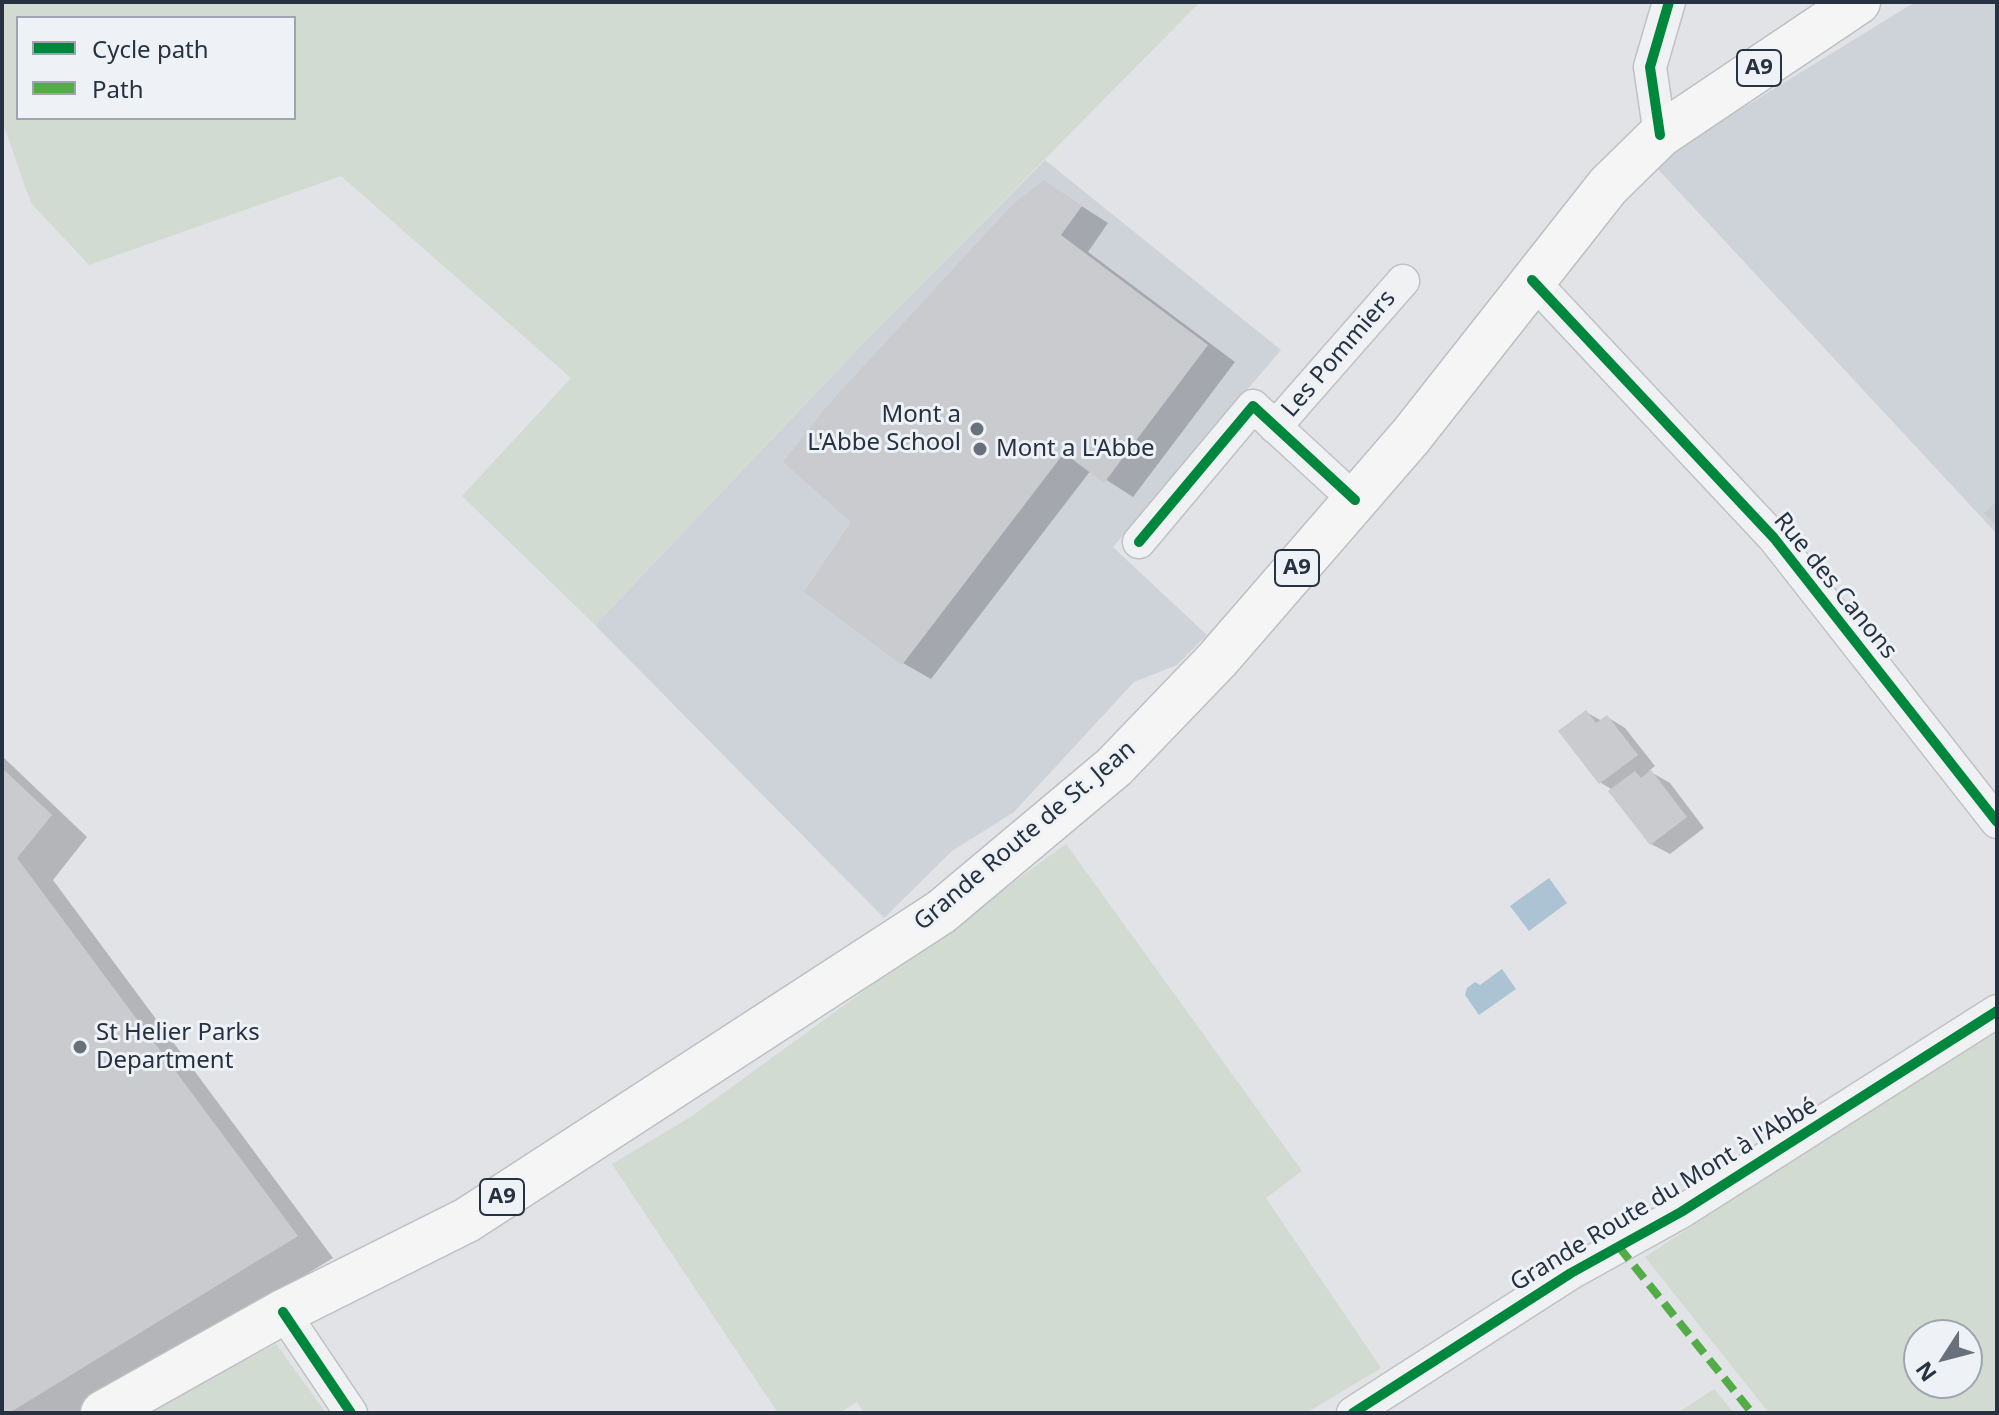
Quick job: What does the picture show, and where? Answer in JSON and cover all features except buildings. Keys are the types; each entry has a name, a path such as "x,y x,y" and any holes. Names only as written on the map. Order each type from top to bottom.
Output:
{"main road":[{"name":"Grande Route de St. Jean","path":"103,1413 283,1312 467,1220 941,912 1114,767 1217,660 1411,436 1608,186 1660,135 1858,2"}],"street":[{"path":"1660,135 1650,67 1669,2"},
{"name":"Rue des Canons","path":"1532,280 1774,538 1997,822"},
{"name":"Les Pommiers","path":"1275,427 1403,281"},
{"name":"Les Pommiers","path":"1139,542 1253,406 1355,500"},
{"name":"Grande Route du Mont à l'Abbé","path":"1353,1413 1571,1273 1681,1212 1997,1011"},
{"path":"283,1312 351,1413"}],"shaded area":[{"path":"2,2 1200,2 871,335 595,625 462,496 571,378 341,176 89,265 31,203 2,121"},
{"path":"1915,2 1997,2 1997,534 1656,167 1694,138"},
{"name":"Mont a L'Abbe","path":"1045,160 1281,350 1113,547 1207,635 1177,665 1134,682 1014,812 952,851 884,918 595,625 871,335"},
{"path":"1066,844 1302,1171 1266,1198 1381,1368 1306,1413 864,1413 857,1402 839,1413 778,1413 612,1164 689,1118"},
{"path":"1997,1025 1997,1413 1769,1413 1645,1257"},
{"path":"276,1344 326,1413 143,1413"},
{"path":"1714,1389 1734,1413 1677,1413"}],"water":[{"path":"1549,878 1567,903 1529,931 1510,906"},
{"path":"1502,969 1516,989 1479,1015 1465,995 1467,988 1475,982 1480,985"}],"marked path":[{"path":"1619,1247 1752,1413"}],"cycle path":[{"path":"1660,135 1650,67 1669,2"},
{"path":"1532,280 1774,538 1997,822"},
{"path":"1139,542 1253,406 1355,500"},
{"path":"1353,1413 1571,1273 1681,1212 1997,1011"},
{"path":"283,1312 351,1413"}],"place":[{"name":"Mont a L'Abbe School","path":"977,429"},
{"name":"Mont a L'Abbe","path":"980,449"},
{"name":"St Helier Parks Department","path":"80,1047"}]}
